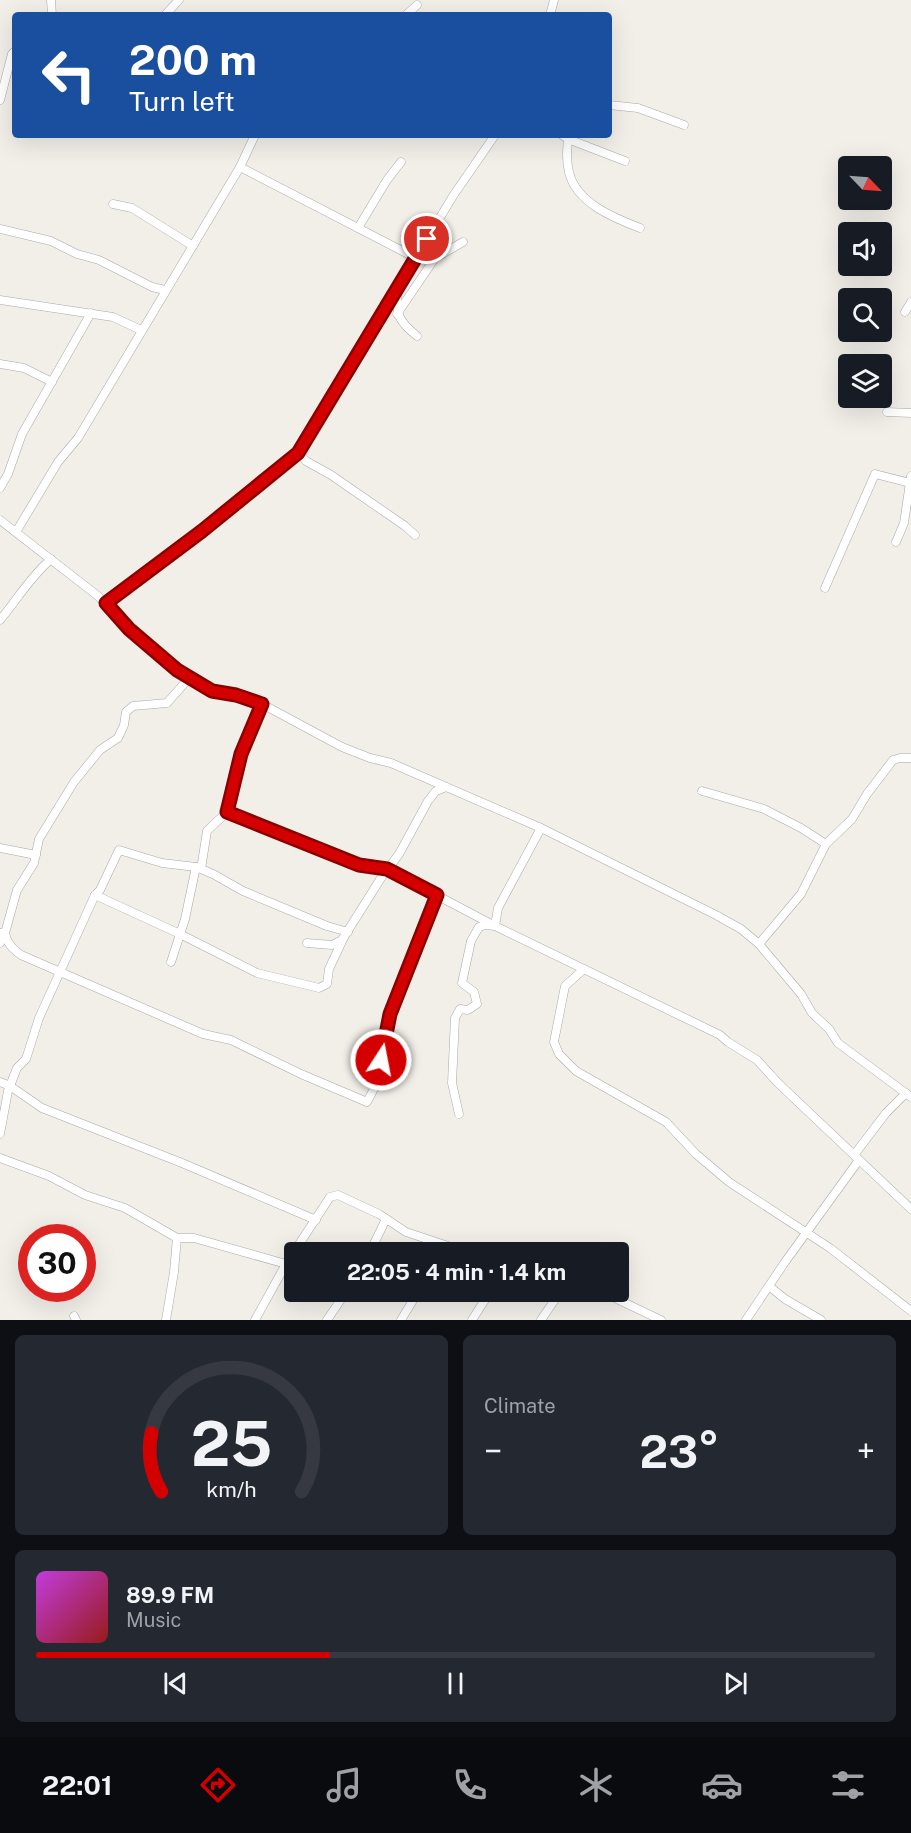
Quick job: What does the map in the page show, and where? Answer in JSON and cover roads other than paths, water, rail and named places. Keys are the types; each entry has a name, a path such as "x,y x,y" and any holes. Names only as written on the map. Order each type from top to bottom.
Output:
{"street":[{"path":"168,12 179,0"},
{"path":"409,12 417,5"},
{"path":"0,100 12,54"},
{"path":"612,105 638,108 684,125"},
{"path":"16,532 58,462 76,440 193,246 240,167 254,138"},
{"path":"106,603 202,531 298,453 453,196 493,138"},
{"path":"567,138 569,174 584,196 598,210 640,228"},
{"path":"572,138 626,161"},
{"path":"358,228 387,180 401,162"},
{"path":"240,167 416,258"},
{"path":"113,204 132,208 193,246"},
{"path":"0,229 51,241 77,254 99,260 152,287 165,290"},
{"path":"397,314 435,258 463,242"},
{"path":"397,289 397,314 404,325 417,336"},
{"path":"0,300 118,318 141,330"},
{"path":"904,312 911,302"},
{"path":"0,488 8,474 20,438 91,313"},
{"path":"0,364 24,368 52,382"},
{"path":"887,412 911,413"},
{"path":"298,453 306,461 405,526 416,536"},
{"path":"825,588 875,474 910,483"},
{"path":"896,542 904,523 911,476"},
{"path":"0,520 106,603 129,629 177,670 212,691 236,695 262,704 342,747 391,763 541,828 741,929 759,944 838,1043 909,1095 886,1113 808,1233 747,1320"},
{"path":"0,620 36,572 51,559"},
{"path":"0,943 17,890 34,862 39,839 74,782 100,750 118,738 124,725 126,712 133,706 167,704 189,677"},
{"path":"171,962 199,868 207,831 227,812 241,754 262,704"},
{"path":"759,944 796,901 826,844 852,819 867,794 893,760 911,758"},
{"path":"435,782 436,791"},
{"path":"94,895 180,934 257,973 319,988 327,984 328,969 346,934 408,839 428,801 436,791 446,787"},
{"path":"702,791 764,809 826,844"},
{"path":"227,812 359,865 387,869 495,926 720,1035 757,1060 778,1083 911,1209"},
{"path":"495,926 498,908 541,828"},
{"path":"0,848 36,855"},
{"path":"0,1134 10,1086 17,1068 26,1059 39,1018 94,895 100,890 119,850 162,863 199,868 243,891 346,934"},
{"path":"3,933 13,949 21,955 203,1034 231,1040 301,1074 367,1102 377,1083 390,1014 437,895"},
{"path":"459,1114 452,1083 455,1018 460,1009 468,1010 477,1005 474,992 462,982 473,938 479,927 495,926"},
{"path":"307,943 332,945 339,942 346,934"},
{"path":"584,969 565,986 554,1042 559,1054 576,1071 666,1122 696,1154 729,1182 808,1233 911,1311"},
{"path":"0,1082 10,1086 42,1108 182,1162 316,1220"},
{"path":"0,1158 49,1176 85,1195 125,1208 177,1239 194,1238 284,1263"},
{"path":"301,1242 330,1197 338,1194 353,1200 427,1242"},
{"path":"375,1242 386,1219"},
{"path":"166,1320 177,1239"},
{"path":"255,1320 284,1268"},
{"path":"769,1286 785,1299 820,1320"},
{"path":"327,1320 339,1302"},
{"path":"401,1320 412,1302"},
{"path":"472,1320 484,1302"},
{"path":"541,1320 553,1302"},
{"path":"623,1302 661,1320"}]}
